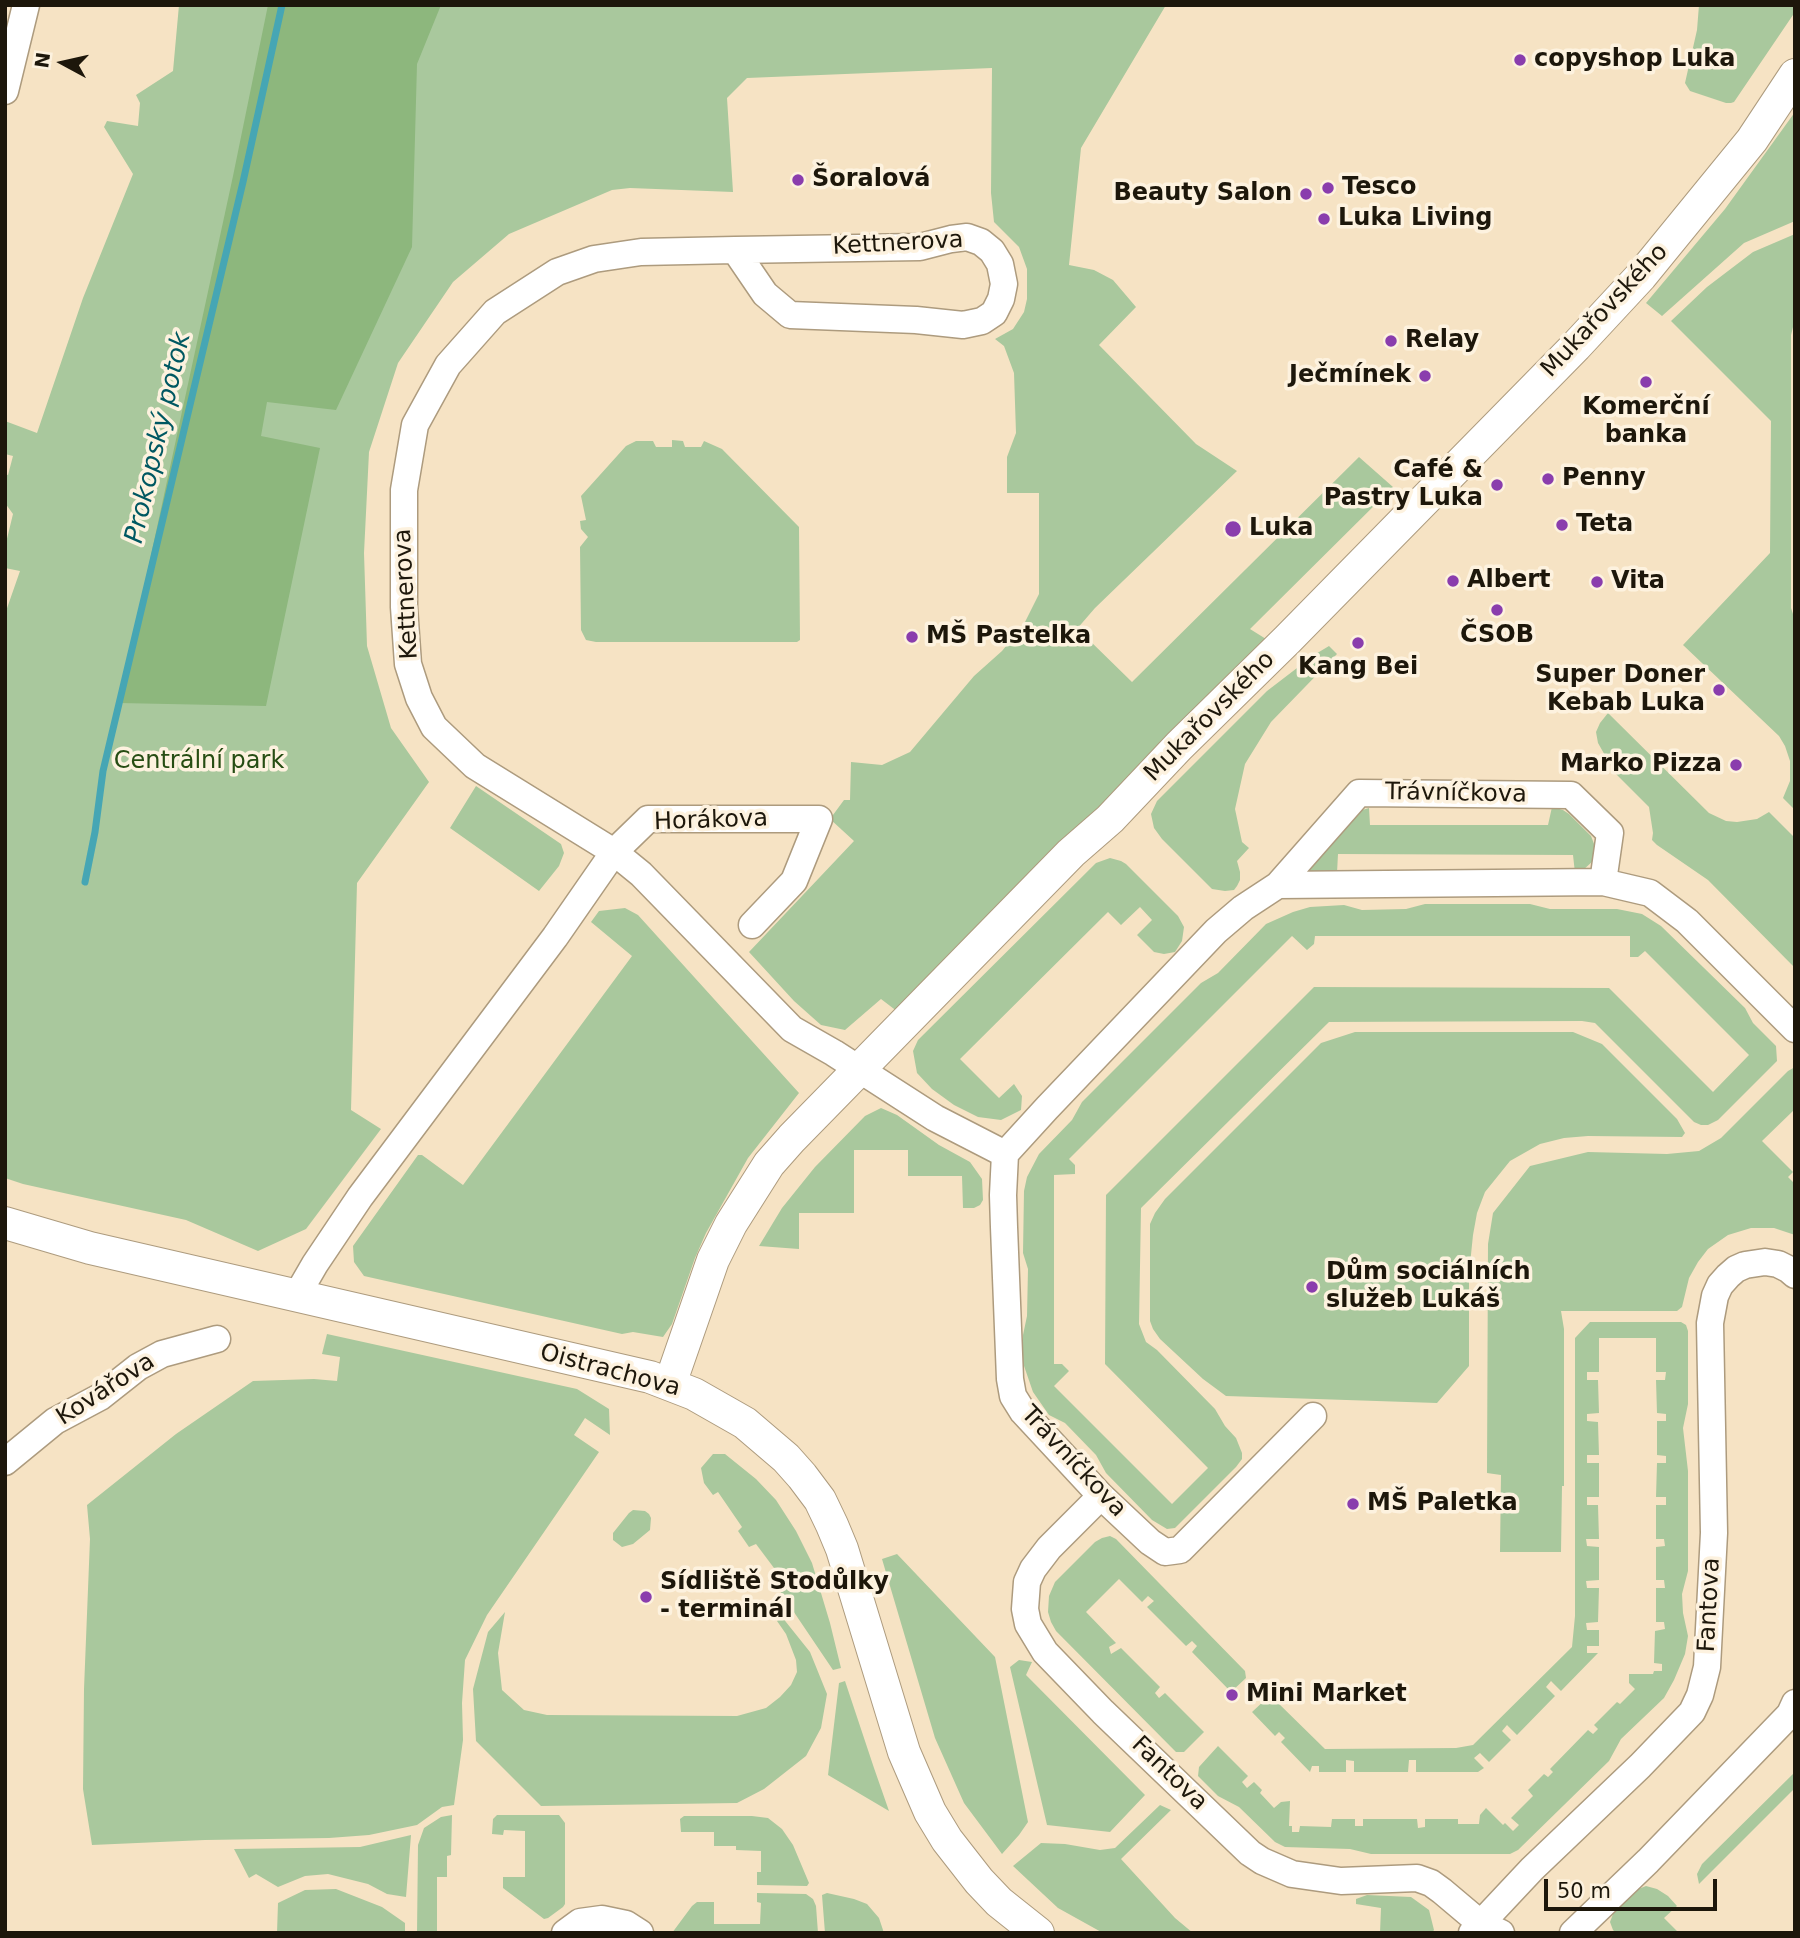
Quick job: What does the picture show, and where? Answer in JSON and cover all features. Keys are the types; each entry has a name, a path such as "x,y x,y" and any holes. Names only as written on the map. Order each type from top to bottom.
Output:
{"street":[{"path":"5,91 26,5"},
{"name":"Mukařovského","path":"670,1384 713,1260 737,1214 769,1164 1071,853 1110,819 1642,276 1752,140 1795,75"},
{"name":"Kettnerova","path":"734,250 765,293 790,315 916,320 963,325 982,321 994,313 1004,284 1000,264 992,251 981,242 967,237 920,247 734,250 641,252 594,259 557,272 495,312 448,365 415,425 404,490 404,607 408,664 419,698 434,727 475,766 614,852 640,874 792,1029 859,1070"},
{"name":"Trávníčkova","path":"1313,1416 1180,1550 1165,1552 1150,1542 1101,1496 1023,1412 1013,1396 1010,1379 1003,1195 1006,1154 1216,931 1242,908 1278,885 1359,793 1571,795 1610,833 1603,882"},
{"name":"Horákova","path":"297,1295 336,1233 614,852 648,819 820,818 794,881 752,925"},
{"path":"1278,885 1603,882 1650,893 1686,921 1795,1029"},
{"path":"859,1070 935,1118 1006,1154"},
{"name":"Oistrachova","path":"5,1223 90,1248 616,1368 694,1394 745,1423 786,1458 820,1500 842,1549 904,1752 930,1812 979,1881 999,1902 1038,1933"},
{"name":"Fantova","path":"1101,1496 1049,1548 1027,1582 1028,1624 1045,1652 1103,1712 1250,1853 1262,1861 1292,1874 1341,1881 1418,1878 1442,1891 1484,1930 1532,1869 1640,1766 1692,1712 1700,1695 1707,1667 1714,1533 1710,1323 1715,1296 1728,1276 1745,1265 1765,1262 1778,1264 1795,1275"},
{"name":"Kovářova","path":"5,1462 55,1421 100,1397 138,1367 162,1354 217,1339"},
{"path":"1573,1933 1648,1861 1790,1714 1795,1703"},
{"path":"565,1933 580,1922 594,1919 619,1922 640,1933"}],"green space":[{"name":"Centrální park","path":"179,5 1166,5 1081,148 1069,265 1094,270 1113,280 1136,307 1099,345 1196,444 1237,471 1095,608 1076,630 1132,682 1359,457 1393,487 1250,629 1266,639 898,1012 881,999 845,1030 821,1025 794,1001 749,952 854,841 830,819 844,800 850,800 851,762 882,765 910,752 974,676 1002,651 1024,624 1039,594 1039,493 1007,493 1007,457 1016,433 1014,373 1004,346 995,339 1013,329 1024,312 1027,269 1019,247 994,222 991,193 992,68 747,78 727,98 733,192 630,188 612,190 509,234 453,282 398,363 369,452 364,553 367,646 391,728 429,782 357,883 351,1110 381,1129 306,1229 258,1251 186,1220 5,1178 5,614 20,571 5,568 5,547 13,514 5,503 5,474 8,475 13,456 5,454 5,421 37,433 83,298 133,174 104,127 107,121 138,126 140,103 136,95 173,71"},
{"path":"268,5 441,5 417,64 412,247 336,410 267,402 261,436 320,448 266,706 119,703 233,176"},
{"path":"1699,5 1795,5 1795,12 1734,102 1726,103 1690,91 1685,83 1697,30"},
{"path":"1795,112 1795,221 1744,243 1662,316 1646,303 1725,209"},
{"path":"1795,234 1795,319 1791,335 1791,608 1795,620 1795,810 1783,798 1790,781 1790,761 1779,736 1683,645 1770,553 1771,421 1671,321 1707,287 1753,252"},
{"path":"672,440 683,441 685,447 701,447 704,441 722,449 799,527 800,640 797,642 586,640 581,630 580,547 588,537 581,529 580,521 586,520 581,496 626,446 636,441 653,441 656,447 672,447"},
{"path":"1329,646 1337,654 1271,722 1245,764 1235,809 1242,842 1249,848 1237,861 1240,880 1234,890 1212,889 1154,828 1151,814 1157,801 1267,691"},
{"path":"1608,713 1709,813 1726,821 1737,822 1757,819 1769,812 1795,838 1795,968 1708,880 1652,840 1649,807 1615,773 1598,743 1596,732"},
{"path":"476,786 561,844 564,853 559,866 539,891 450,828"},
{"path":"1552,807 1569,814 1591,836 1596,849 1593,861 1582,871 1575,873 1573,855 1338,854 1337,873 1309,872 1307,864 1359,811 1369,808 1370,825 1548,825"},
{"path":"1110,858 1126,864 1178,916 1184,927 1182,941 1175,952 1154,952 1137,935 1152,920 1140,907 1121,925 1108,912 960,1059 999,1098 1014,1084 1022,1096 1021,1110 1001,1120 978,1117 954,1105 932,1089 917,1073 913,1051 918,1040 1096,863"},
{"path":"1425,904 1530,904 1550,909 1617,909 1642,914 1661,926 1745,1008 1753,1023 1776,1046 1777,1061 1718,1120 1701,1125 1694,1122 1595,1023 1329,1022 1141,1208 1139,1324 1146,1342 1215,1409 1236,1438 1242,1453 1242,1459 1236,1467 1175,1528 1167,1529 1152,1520 1106,1473 1096,1455 1065,1423 1049,1415 1033,1392 1023,1363 1023,1335 1027,1316 1028,1269 1023,1253 1024,1191 1027,1177 1039,1154 1072,1120 1082,1102 1201,983 1218,973 1266,924 1310,907 1344,905 1362,910 1406,909","holes":["1292,936 1307,950 1314,944 1315,936 1630,936 1630,957 1638,957 1645,951 1749,1055 1713,1092 1609,988 1314,987 1106,1195 1105,1364 1208,1468 1172,1504 1054,1386 1069,1371 1062,1364 1054,1364 1054,1175 1075,1174 1075,1165 1069,1159"]},
{"path":"625,908 638,915 799,1093 748,1158 706,1233 672,1324 663,1337 633,1332 622,1334 364,1276 354,1262 353,1246 418,1155 422,1155 463,1185 632,956 591,922 599,911"},
{"path":"1355,1032 1573,1032 1602,1044 1677,1119 1685,1133 1682,1137 1564,1138 1540,1144 1510,1161 1485,1192 1477,1213 1469,1274 1469,1366 1437,1403 1226,1396 1203,1379 1160,1339 1153,1329 1150,1321 1150,1224 1165,1199 1321,1043"},
{"path":"1795,1067 1795,1109 1762,1141 1793,1172 1788,1177 1795,1181 1795,1235 1774,1228 1751,1228 1728,1235 1708,1249 1698,1262 1689,1278 1682,1307 1677,1311 1561,1311 1564,1329 1564,1486 1561,1552 1500,1552 1501,1475 1487,1473 1488,1244 1493,1213 1530,1166 1588,1152 1667,1154 1699,1151 1721,1138"},
{"path":"881,1108 897,1115 939,1145 970,1162 982,1179 983,1200 980,1205 963,1208 962,1176 908,1176 908,1150 854,1150 854,1213 799,1213 799,1249 759,1246 782,1208 815,1167 865,1116"},
{"path":"1590,1322 1681,1322 1686,1325 1688,1331 1688,1404 1683,1428 1688,1471 1688,1571 1682,1594 1688,1636 1685,1654 1664,1698 1621,1739 1609,1761 1518,1850 1510,1854 1371,1854 1350,1849 1285,1847 1275,1842 1239,1807 1218,1796 1198,1776 1199,1767 1218,1746 1248,1776 1242,1782 1247,1788 1254,1782 1274,1808 1281,1802 1290,1801 1289,1826 1292,1826 1292,1832 1299,1832 1300,1826 1331,1827 1332,1819 1355,1819 1355,1826 1363,1826 1363,1819 1417,1819 1418,1828 1425,1827 1425,1819 1458,1819 1458,1824 1479,1824 1480,1815 1486,1808 1513,1831 1519,1825 1511,1818 1533,1796 1528,1790 1544,1774 1548,1777 1553,1772 1550,1769 1588,1730 1593,1734 1598,1729 1594,1725 1617,1702 1620,1704 1635,1689 1629,1683 1629,1674 1653,1674 1654,1671 1662,1671 1662,1664 1654,1663 1655,1631 1665,1629 1664,1622 1656,1622 1656,1588 1665,1588 1664,1580 1656,1580 1656,1547 1665,1546 1664,1539 1656,1539 1656,1505 1666,1505 1666,1497 1656,1497 1657,1463 1666,1463 1666,1456 1657,1455 1657,1421 1666,1421 1666,1414 1657,1413 1656,1380 1665,1380 1666,1372 1656,1372 1656,1338 1599,1338 1599,1372 1587,1372 1587,1380 1598,1380 1599,1413 1587,1414 1587,1421 1598,1422 1599,1455 1587,1455 1587,1463 1599,1463 1599,1497 1587,1497 1587,1505 1598,1505 1599,1539 1586,1539 1587,1546 1599,1547 1599,1580 1586,1581 1587,1588 1599,1588 1598,1622 1586,1623 1587,1630 1599,1630 1599,1646 1587,1646 1587,1653 1598,1653 1561,1691 1551,1681 1546,1687 1555,1696 1517,1735 1507,1725 1502,1731 1511,1740 1489,1762 1480,1753 1474,1758 1484,1768 1478,1772 1416,1772 1416,1760 1409,1760 1408,1772 1354,1772 1354,1761 1346,1760 1346,1772 1319,1772 1319,1766 1312,1766 1310,1772 1281,1742 1285,1738 1279,1732 1275,1736 1252,1712 1266,1699 1274,1699 1325,1749 1456,1748 1473,1745 1572,1647 1575,1616 1575,1338"},
{"path":"327,1334 577,1389 609,1409 610,1435 585,1418 574,1435 599,1452 487,1615 465,1660 463,1740 454,1805 442,1807 417,1825 369,1835 92,1845 83,1789 90,1539 87,1505 176,1434 253,1381 337,1381 340,1357 322,1354"},
{"path":"713,1454 725,1454 756,1479 776,1500 796,1531 812,1563 841,1668 833,1670 777,1587 783,1580 756,1544 749,1547 738,1531 742,1527 718,1492 713,1495 704,1483 701,1468"},
{"path":"633,1510 649,1514 650,1530 633,1544 622,1547 613,1540 613,1533"},
{"path":"1110,1536 1116,1539 1245,1671 1246,1678 1231,1692 1192,1652 1197,1646 1192,1641 1186,1646 1147,1607 1154,1601 1148,1596 1142,1602 1119,1579 1086,1612 1116,1643 1109,1647 1111,1654 1121,1648 1160,1687 1155,1693 1159,1698 1165,1693 1204,1732 1184,1752 1176,1752 1056,1631 1051,1622 1048,1612 1049,1596 1055,1582 1095,1542"},
{"path":"897,1554 995,1657 1028,1822 1002,1854 964,1803 935,1738 882,1559"},
{"path":"505,1612 498,1653 502,1690 524,1710 547,1715 737,1716 766,1708 791,1685 797,1672 796,1660 786,1634 777,1621 782,1617 810,1652 827,1694 821,1728 806,1756 764,1789 737,1803 541,1806 476,1741 473,1689 488,1632"},
{"path":"1019,1660 1032,1662 1026,1675 1145,1795 1110,1832 1047,1825 1010,1667"},
{"path":"845,1681 889,1811 828,1775 839,1683"},
{"path":"1795,1772 1795,1788 1699,1884 1697,1874 1702,1864"},
{"path":"1160,1805 1171,1810 1121,1859 1175,1918 1193,1933 1103,1933 1058,1908 1013,1866 1041,1843 1100,1850 1115,1848"},
{"path":"452,1815 451,1855 447,1856 447,1877 437,1877 437,1933 417,1933 418,1845 424,1828 441,1817"},
{"path":"497,1815 559,1815 565,1823 565,1904 548,1918 544,1919 503,1888 503,1877 525,1877 525,1831 504,1830 503,1835 492,1834 493,1819"},
{"path":"684,1816 768,1818 782,1829 793,1845 809,1883 807,1886 757,1885 757,1872 761,1872 761,1851 736,1850 736,1846 714,1846 714,1832 681,1832 680,1819"},
{"path":"411,1835 406,1897 387,1894 368,1884 328,1874 305,1876 278,1887 256,1874 249,1878 234,1849 360,1847"},
{"path":"1646,1886 1668,1896 1677,1906 1664,1918 1679,1933 1616,1933 1613,1930 1610,1922 1613,1914 1636,1890"},
{"path":"336,1889 382,1907 405,1923 405,1933 277,1933 278,1903 305,1890"},
{"path":"757,1893 806,1894 813,1899 816,1906 818,1933 672,1933 697,1902 714,1902 714,1924 760,1924 761,1903 757,1902"},
{"path":"827,1893 867,1904 879,1918 884,1933 825,1933 822,1895"},
{"path":"1367,1895 1411,1897 1429,1910 1434,1930 1432,1933 1380,1933 1381,1908 1356,1904 1356,1899"}],"waterway":[{"name":"Prokopský potok","path":"85,882 103,771 243,182 282,5"}],"place":[{"name":"copyshop Luka","path":"1520,60"},
{"name":"Šoralová","path":"798,180"},
{"name":"Tesco","path":"1328,188"},
{"name":"Beauty Salon","path":"1306,194"},
{"name":"Luka Living","path":"1324,219"},
{"name":"Relay","path":"1391,341"},
{"name":"Ječmínek","path":"1425,376"},
{"name":"Komerční banka","path":"1646,382"},
{"name":"Penny","path":"1548,479"},
{"name":"Café & Pastry Luka","path":"1497,485"},
{"name":"Teta","path":"1562,525"},
{"name":"Luka","path":"1233,529"},
{"name":"Albert","path":"1453,581"},
{"name":"Vita","path":"1597,582"},
{"name":"ČSOB","path":"1497,610"},
{"name":"MŠ Pastelka","path":"912,637"},
{"name":"Kang Bei","path":"1358,643"},
{"name":"Super Doner Kebab Luka","path":"1719,690"},
{"name":"Marko Pizza","path":"1736,765"},
{"name":"Dům sociálních služeb Lukáš","path":"1312,1287"},
{"name":"MŠ Paletka","path":"1353,1504"},
{"name":"Sídliště Stodůlky - terminál","path":"646,1597"},
{"name":"Mini Market","path":"1232,1695"}]}
